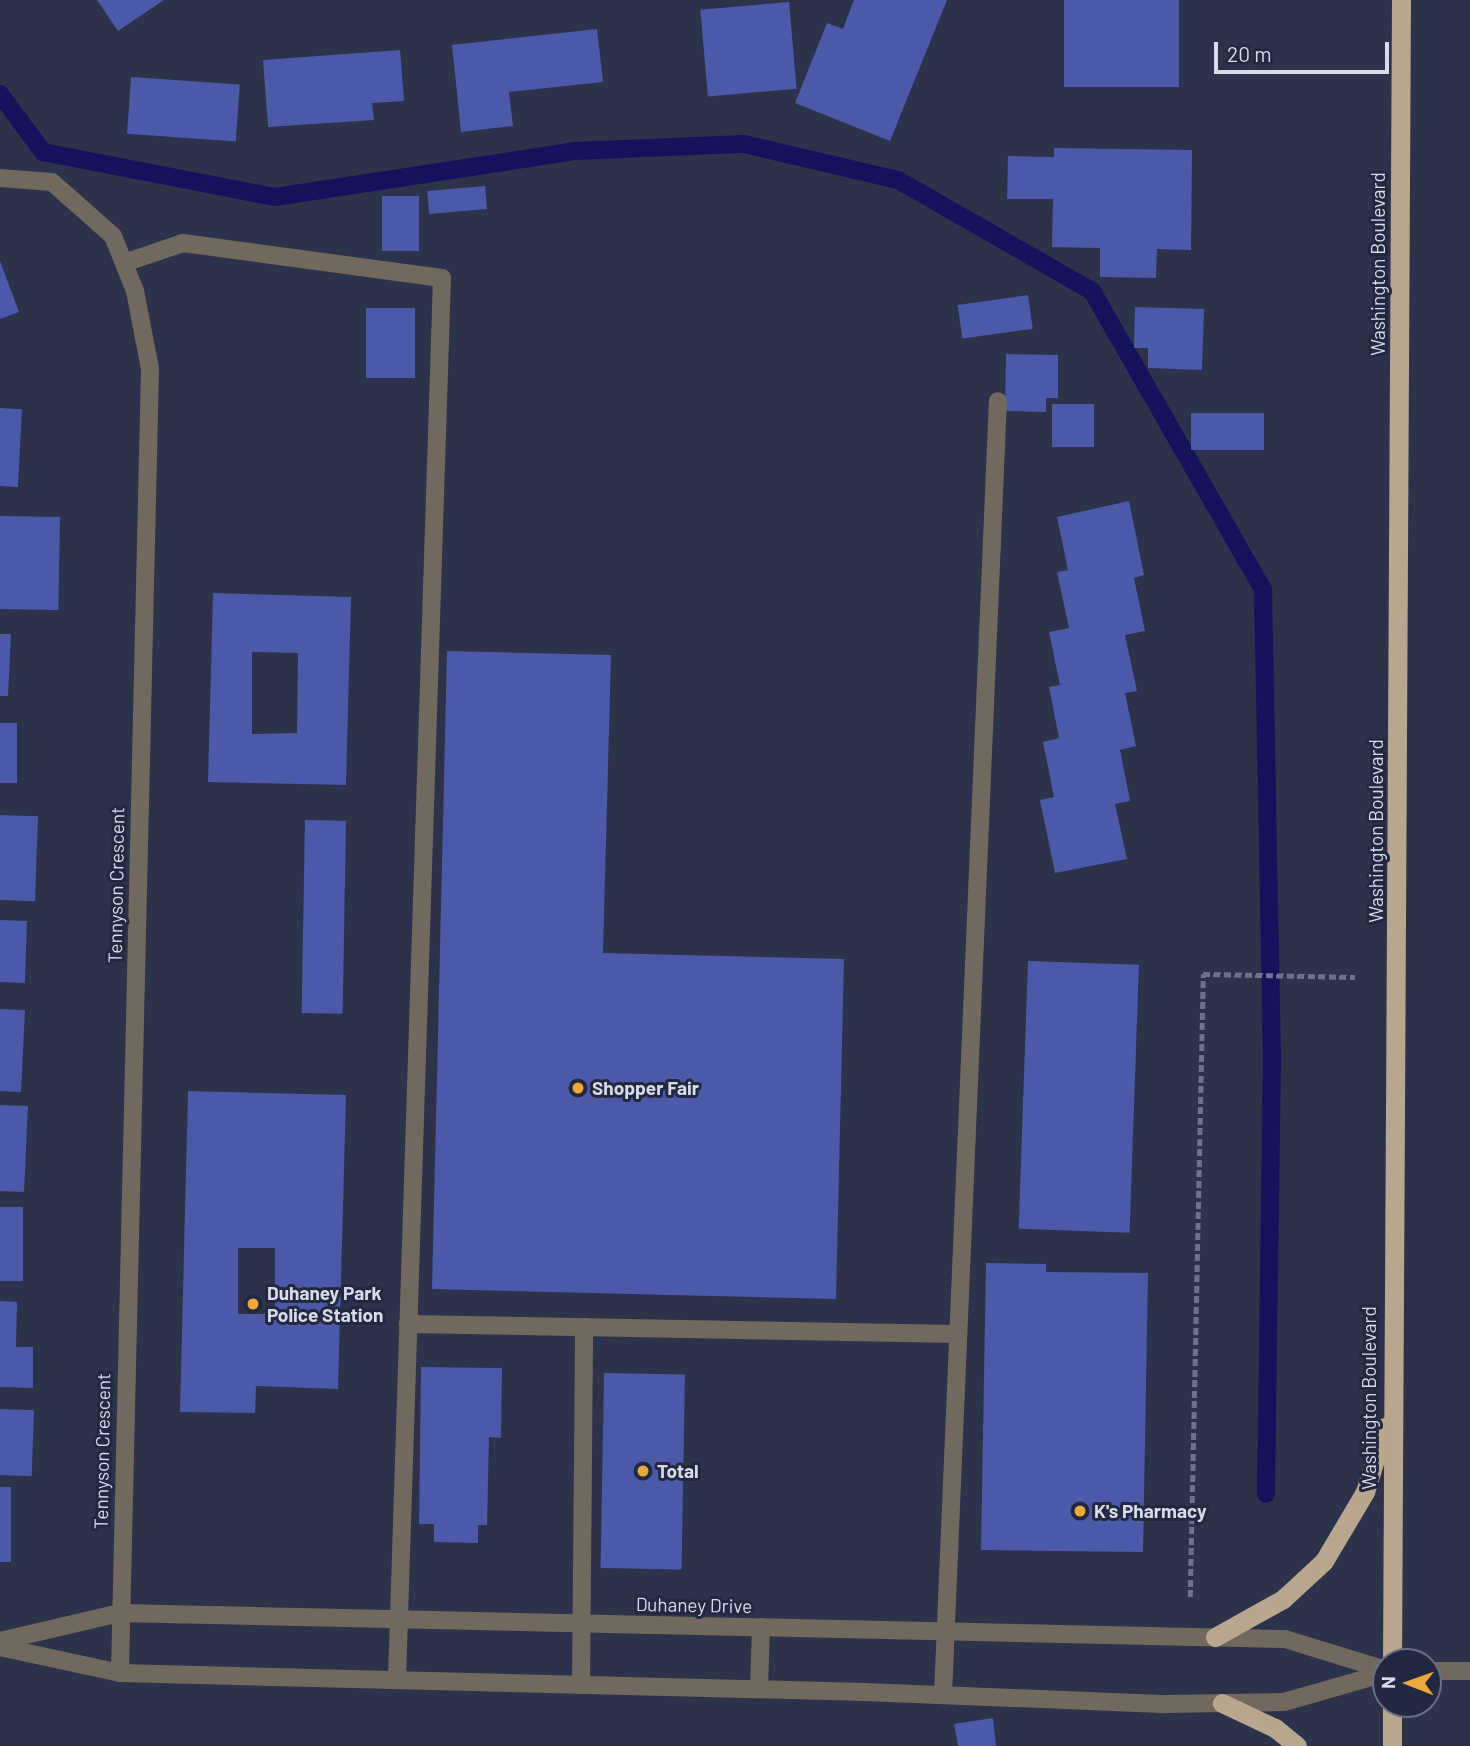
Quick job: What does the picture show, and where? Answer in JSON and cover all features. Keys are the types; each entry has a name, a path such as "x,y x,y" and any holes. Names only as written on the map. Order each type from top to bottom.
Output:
{"highway":[{"name":"Washington Boulevard","path":"1392,1648 1391,1407 1398,978 1401,0"},
{"path":"1215,1637 1283,1599 1324,1561 1365,1492 1391,1407"},
{"path":"1222,1703 1275,1728 1297,1746"},
{"path":"1392,1718 1392,1746"}],"street":[{"name":"Tennyson Crescent","path":"0,178 52,182 113,236 135,290 150,369 119,1613 120,1673"},
{"path":"124,263 183,243 442,278 397,1680"},
{"path":"943,1695 998,401"},
{"path":"408,1324 958,1334"},
{"path":"581,1685 584,1327"},
{"name":"Duhaney Drive","path":"0,1641 119,1613 1285,1639 1372,1667"},
{"path":"759,1689 761,1627"},
{"name":"Duhaney Drive","path":"0,1647 120,1673 1222,1703 1284,1702 1372,1675"},
{"path":"1442,1671 1470,1671"}],"path":[{"path":"1190,1636 1203,974 1316,977"}],"building":[{"path":"97,0 164,0 118,31"},
{"path":"854,0 947,0 890,141 795,103 827,23 843,29"},
{"path":"1064,0 1179,0 1179,87 1064,87"},
{"path":"789,2 797,89 708,96 700,10"},
{"path":"597,29 603,82 509,92 513,126 461,132 452,45"},
{"path":"400,50 404,101 372,103 374,120 268,127 263,60"},
{"path":"131,77 240,85 236,141 127,134"},
{"path":"1054,148 1192,150 1191,250 1157,249 1156,278 1100,277 1100,248 1052,247 1053,199 1007,199 1008,156 1054,157"},
{"path":"485,186 487,209 429,214 427,191"},
{"path":"382,196 419,196 419,251 382,251"},
{"path":"0,261 19,312 0,319"},
{"path":"1028,295 1033,329 962,339 958,305"},
{"path":"1135,307 1204,309 1202,370 1148,368 1148,348 1134,348"},
{"path":"366,308 415,308 415,378 366,378"},
{"path":"1006,354 1058,355 1058,398 1046,398 1046,412 1005,411"},
{"path":"1052,404 1094,404 1094,447 1052,447"},
{"path":"0,408 22,409 18,487 0,486"},
{"path":"1191,413 1264,413 1264,450 1191,450"},
{"path":"1129,501 1144,575 1134,578 1145,631 1125,635 1137,691 1125,693 1136,746 1120,750 1130,801 1115,804 1127,859 1055,873 1040,800 1054,797 1043,742 1059,738 1049,687 1060,685 1049,632 1069,628 1057,572 1068,570 1057,517"},
{"path":"0,516 60,517 58,610 0,609"},
{"path":"213,593 351,597 346,785 208,782","holes":["252,652 298,653 297,733 252,734"]},
{"path":"0,634 11,634 8,696 0,696"},
{"path":"447,651 611,655 603,953 844,959 836,1299 432,1289"},
{"path":"0,723 17,723 17,783 0,783"},
{"path":"0,815 38,816 35,901 0,900"},
{"path":"305,820 346,821 343,1014 302,1013"},
{"path":"0,920 27,921 25,983 0,982"},
{"path":"1028,961 1139,965 1130,1233 1019,1229"},
{"path":"0,1009 25,1010 21,1092 0,1091"},
{"path":"188,1091 346,1095 338,1389 256,1386 255,1413 180,1412","holes":["238,1248 275,1248 275,1314 238,1314"]},
{"path":"0,1105 28,1106 24,1192 0,1191"},
{"path":"0,1207 23,1207 23,1281 0,1281"},
{"path":"986,1263 1046,1264 1046,1272 1148,1273 1143,1552 981,1550"},
{"path":"0,1301 17,1302 16,1347 33,1347 33,1388 0,1387"},
{"path":"421,1367 502,1368 501,1438 489,1437 487,1525 478,1525 478,1543 434,1542 434,1524 419,1524"},
{"name":"Total","path":"604,1373 685,1374 682,1569 601,1568"},
{"path":"0,1409 34,1410 32,1476 0,1475"},
{"path":"0,1487 11,1487 11,1562 0,1562"},
{"path":"993,1718 996,1746 958,1746 954,1724"}],"waterway":[{"path":"0,94 43,152 275,197 574,151 744,144 898,180 1092,291 1263,589 1272,1060 1266,1494"}],"place":[{"name":"Shopper Fair","path":"578,1088"},
{"name":"Duhaney Park Police Station","path":"253,1304"},
{"name":"Total","path":"643,1471"},
{"name":"K's Pharmacy","path":"1080,1511"}]}
